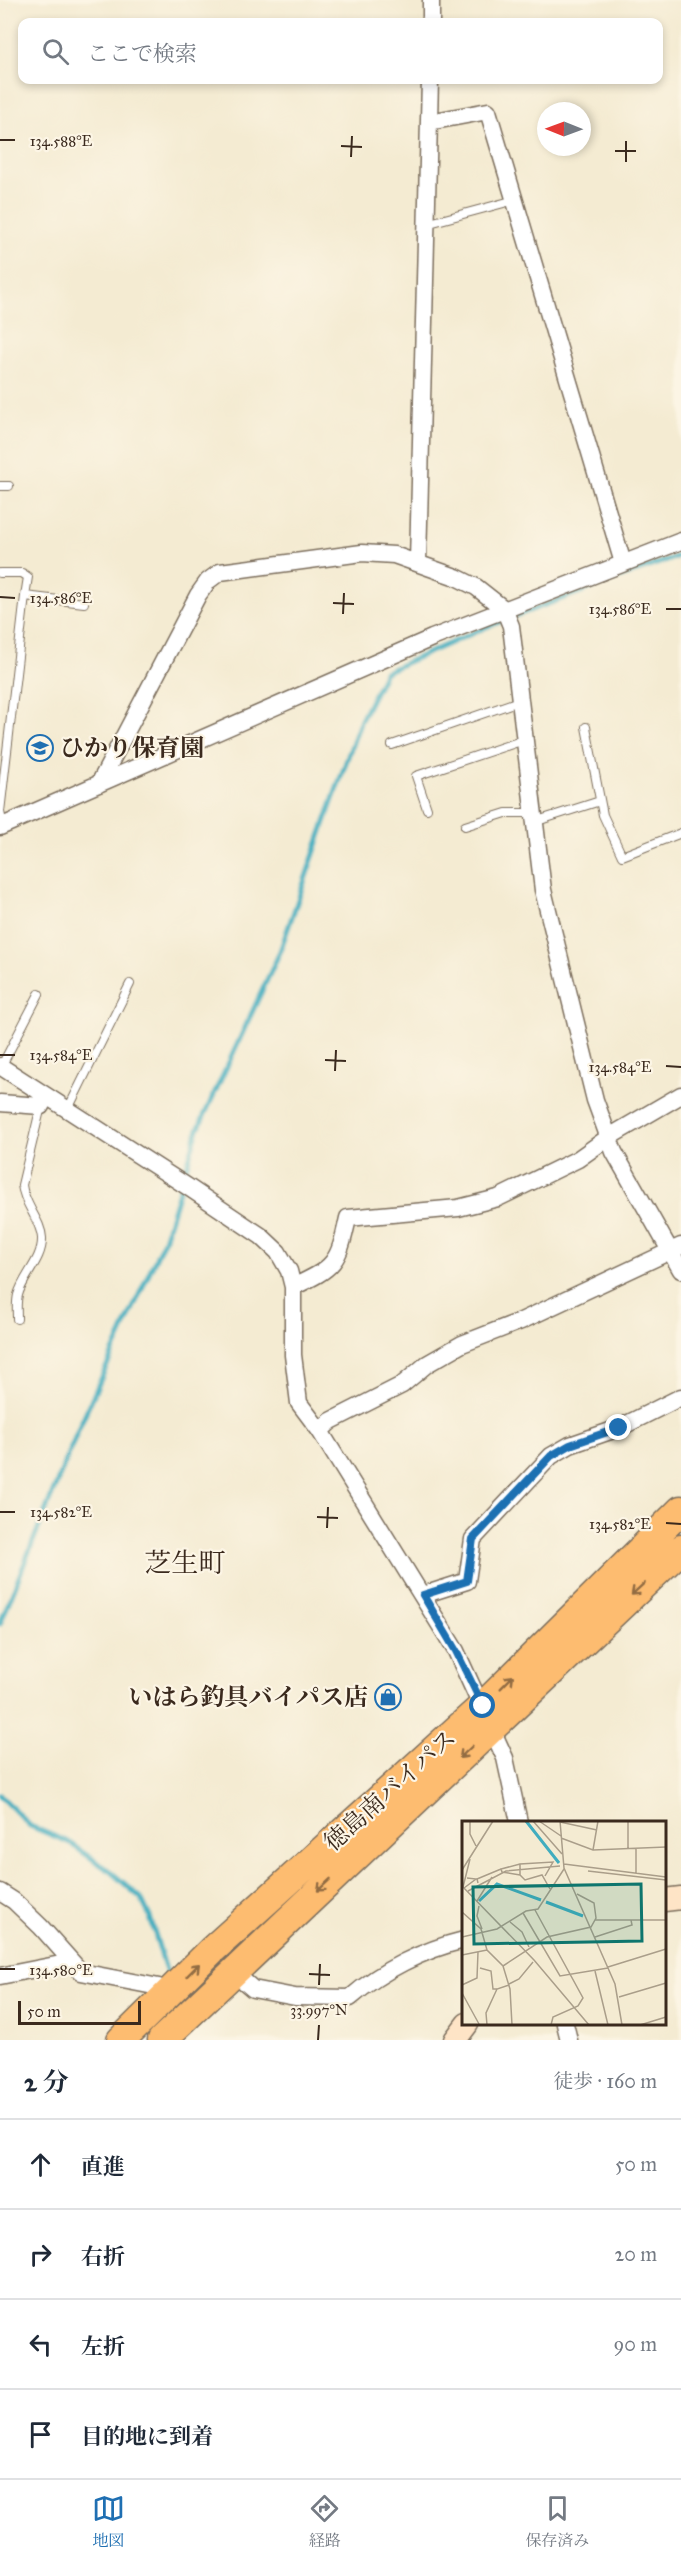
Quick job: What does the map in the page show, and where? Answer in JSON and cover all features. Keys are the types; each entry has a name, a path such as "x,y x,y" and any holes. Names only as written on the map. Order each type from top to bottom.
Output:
{"highway":[{"name":"徳島南バイパス","path":"162,2040 487,1716 681,1510"},
{"name":"徳島南バイパス","path":"121,2040 213,1950 681,1549"}],"main road":[{"path":"666,1900 681,1898"},
{"path":"455,2040 466,2025"}],"street":[{"path":"431,0 431,18"},
{"path":"418,562 430,84"},
{"path":"429,122 488,111 622,563"},
{"path":"2,827 432,638 507,617 622,563 681,541"},
{"path":"99,784 198,595 208,581 220,572 362,554 394,555 418,562 476,587 507,617 543,890 595,1100 615,1152 676,1248 681,1270"},
{"path":"1,1066 44,1101 68,1109 183,1183 278,1252 289,1271 293,1287 292,1355 299,1403 320,1431 456,1651 505,1758 519,1821"},
{"path":"293,1287 325,1272 336,1262 348,1218 458,1208 498,1198 578,1159 609,1137 681,1095"},
{"path":"0,1103 44,1101"},
{"path":"320,1431 331,1421 402,1385 427,1364 462,1344 532,1316 676,1248"},
{"path":"423,1595 467,1581 473,1539 551,1456 570,1445 611,1431 681,1397"},
{"path":"0,1892 14,1901 41,1927 81,1972 159,1987 166,1996"},
{"path":"232,1971 253,1989 295,1997 350,1998 366,1984 394,1967 462,1941"},
{"path":"0,1976 71,1962"},
{"path":"565,2025 569,2040"}],"lane":[{"path":"426,224 515,200"},
{"path":"0,573 22,573 28,577 0,812 2,827"},
{"path":"25,596 84,603"},
{"path":"392,745 519,701"},
{"path":"586,727 603,815 622,856 681,833"},
{"path":"427,810 416,776 524,740"},
{"path":"465,826 506,813 533,818 600,801"},
{"path":"68,1109 130,984"},
{"path":"1,1066 39,994"},
{"path":"17,1319 18,1294 36,1260 42,1238 35,1218 23,1198 22,1185 44,1101"}],"waterway":[{"path":"0,1624 80,1425 164,1240 198,1129 279,954 360,722 385,672 491,625 681,555"},
{"path":"0,1795 30,1826 68,1842 111,1872 141,1898 150,1917 168,1977"}],"place":[{"name":"ひかり保育園","path":"40,748"},
{"name":"いはら釣具バイパス店","path":"388,1697"}],"district":[{"name":"芝生町","path":"185,1563"}],"route":[{"path":"483,1706 456,1651 423,1595 467,1581 473,1539 551,1456 570,1445 619,1428"}]}
